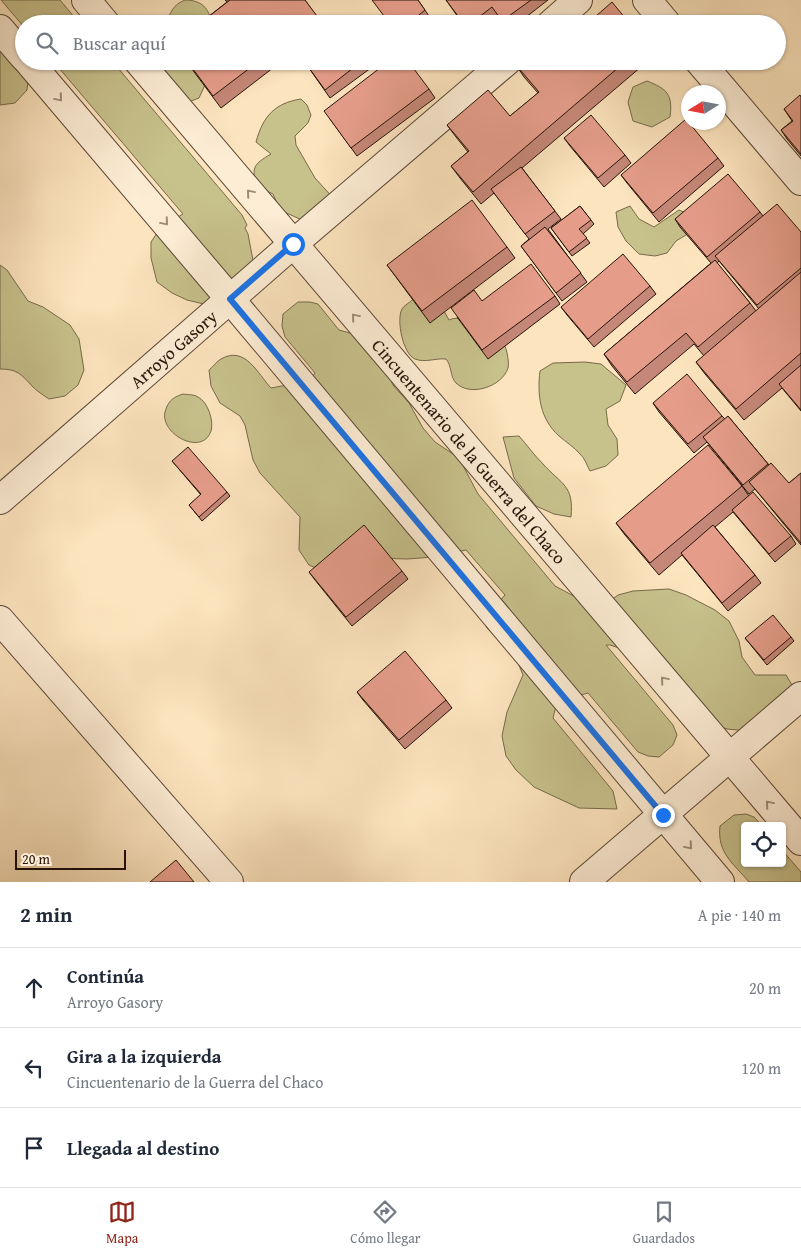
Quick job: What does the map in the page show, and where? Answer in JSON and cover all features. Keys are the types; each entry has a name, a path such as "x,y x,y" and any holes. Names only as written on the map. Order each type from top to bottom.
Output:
{"street":[{"path":"86,0 98,15"},
{"path":"561,15 578,0"},
{"path":"647,0 660,15"},
{"path":"0,29 15,46"},
{"path":"36,70 720,882"},
{"name":"Cincuentenario de la Guerra del Chaco","path":"146,70 801,841"},
{"name":"Arroyo Gasory","path":"0,500 293,244 496,70"},
{"path":"707,70 801,181"},
{"path":"0,620 229,882"},
{"path":"584,882 801,696"}],"shaded area":[{"path":"1,0 60,0 72,15 15,15"},
{"path":"185,0 200,3 207,9 209,15 170,15 178,4"},
{"path":"6,51 15,59 15,70 27,70 29,72 27,90 15,103 0,105 0,52"},
{"path":"61,70 120,70 242,215 247,225 245,228 248,234 256,276 204,304 187,300 172,293 157,282 151,258 151,242 161,227 183,214"},
{"path":"163,70 198,70 205,85 199,98 186,103"},
{"path":"647,81 667,93 671,109 670,117 652,127 633,121 628,102 633,87"},
{"path":"301,99 307,105 311,115 308,123 295,136 296,145 315,178 335,200 304,221 280,210 273,194 258,187 254,175 257,164 271,154 256,142 266,118 271,112 284,104"},
{"path":"630,206 639,219 654,227 679,210 693,216 691,232 676,241 667,253 655,256 639,254 626,241 618,227 616,212"},
{"path":"0,265 7,270 28,301 43,307 70,325 79,339 84,370 78,385 65,396 49,399 18,373 0,369"},
{"path":"413,299 439,302 449,320 456,318 463,320 498,336 505,346 508,357 508,368 505,375 493,385 485,388 469,389 462,387 454,381 446,359 423,361 411,356 404,344 400,328 400,314 404,306"},
{"path":"298,302 318,304 339,330 357,335 382,361 393,385 409,403 423,428 435,442 459,458 478,494 555,586 585,602 602,607 618,595 633,591 669,589 686,595 715,610 729,621 739,641 742,657 755,675 786,675 795,690 747,731 727,729 709,723 625,650 606,645 673,725 677,735 673,745 659,757 648,756 638,752 588,693 557,702 553,718 613,791 617,809 579,808 534,787 516,770 506,756 502,736 507,712 523,675 516,658 486,627 491,611 505,595 466,550 434,557 407,559 375,558 318,569 309,565 299,550 300,517 260,473 253,460 245,425 240,416 220,403 211,386 209,370 220,360 230,356 244,358 256,369 271,388 309,381 315,373 285,337 282,326 283,314"},
{"path":"585,362 601,364 626,385 620,401 606,409 608,425 617,439 618,455 606,466 590,471 582,456 559,436 548,422 541,406 539,389 540,371 553,363"},
{"path":"183,394 202,399 209,412 212,422 211,431 206,439 199,442 181,439 173,433 165,418 166,409 170,401"},
{"path":"519,436 565,486 571,498 571,517 554,514 536,506 514,478 503,437"},
{"path":"746,814 754,817 758,822 741,822 741,867 786,867 786,855 801,872 801,882 749,882 727,857 721,843 720,826 734,815"}],"building":[{"path":"230,0 305,0 316,15 211,15"},
{"path":"372,0 418,0 425,10 419,15 383,15"},
{"path":"446,0 531,0 510,15 498,15 492,7 482,15 457,15"},
{"path":"612,2 623,15 597,15"},
{"path":"194,70 247,70 213,96"},
{"path":"311,70 351,70 325,90"},
{"path":"377,70 415,70 429,89 351,148 324,111"},
{"path":"520,70 615,70 473,192 451,166 469,151 447,125 488,90 510,116 539,92"},
{"path":"800,95 801,154 781,130 793,121 784,109"},
{"path":"591,115 625,155 598,178 564,138"},
{"path":"681,123 681,130 695,130 718,158 653,213 621,175"},
{"path":"521,167 555,211 525,234 491,189"},
{"path":"728,174 760,212 707,257 675,219"},
{"path":"472,200 507,247 422,311 387,265"},
{"path":"777,204 801,232 801,268 757,305 715,256"},
{"path":"580,206 591,220 579,229 587,238 569,252 551,228"},
{"path":"545,227 581,273 556,293 521,246"},
{"path":"623,254 650,286 588,339 561,307"},
{"path":"715,260 750,303 698,347 686,333 627,382 604,354"},
{"path":"531,264 555,296 482,350 451,308 474,290 482,301"},
{"path":"801,272 801,353 736,409 696,362"},
{"path":"801,365 801,410 779,384"},
{"path":"687,374 722,416 688,444 653,403"},
{"path":"728,416 768,464 743,485 703,437"},
{"path":"708,445 742,486 650,563 616,523"},
{"path":"188,447 227,492 199,517 189,505 201,494 172,461"},
{"path":"771,463 789,483 801,473 801,543 749,482"},
{"path":"753,492 791,536 769,554 732,510"},
{"path":"364,525 402,571 346,617 309,572"},
{"path":"713,525 755,575 722,603 681,553"},
{"path":"773,615 791,637 764,660 745,638"},
{"path":"405,651 446,700 399,740 357,692"},
{"path":"176,860 194,882 150,882"}],"route":[{"path":"293,244 230,299 663,815"}]}
